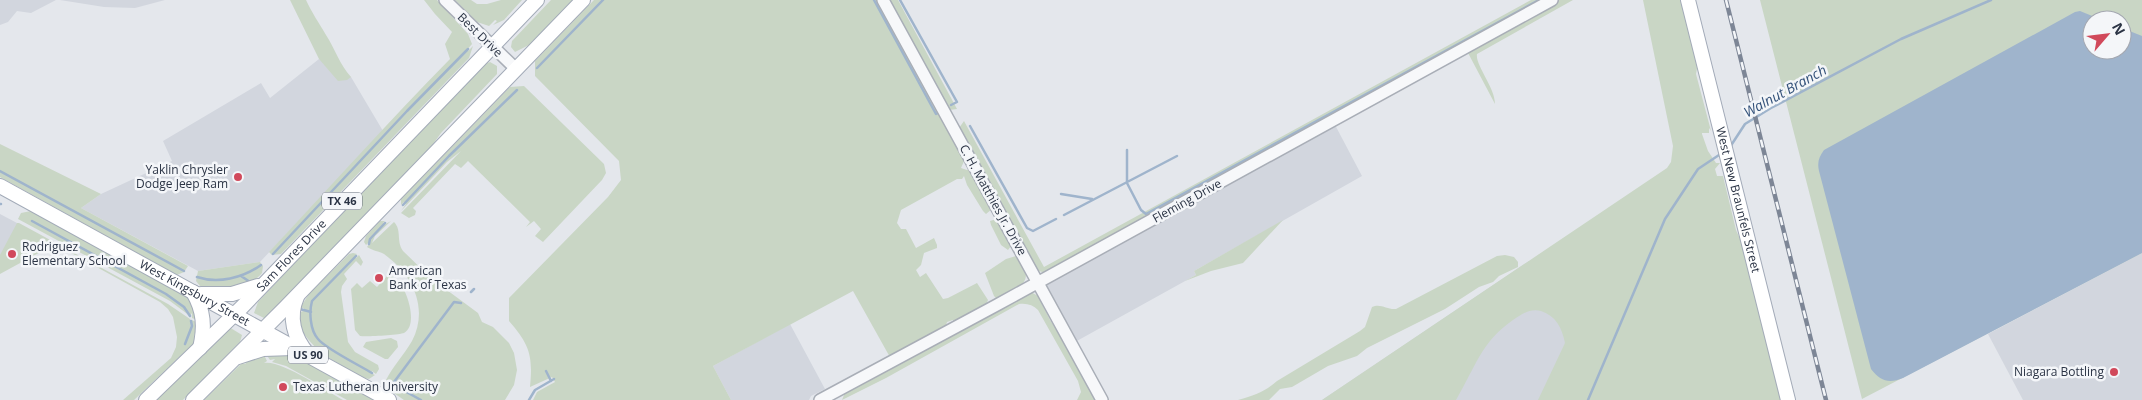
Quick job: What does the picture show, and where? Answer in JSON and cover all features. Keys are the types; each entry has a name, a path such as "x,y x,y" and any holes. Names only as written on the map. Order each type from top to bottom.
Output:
{"main road":[{"name":"Sam Flores Drive","path":"146,400 234,315 537,0"},
{"name":"TX 46","path":"193,400 299,294 583,0"},
{"name":"West New Braunfels Street","path":"1688,0 1788,400"},
{"name":"West Kingsbury Street","path":"0,186 389,400"},
{"path":"193,292 211,295 232,294 249,290 265,282"},
{"path":"193,292 204,316 200,348"},
{"path":"299,294 292,310 293,324 298,338 310,356"},
{"path":"233,360 263,349 296,349"}],"street":[{"name":"Best Drive","path":"445,0 516,69"},
{"name":"C. H. Matthies Jr. Drive","path":"883,0 1102,400"},
{"name":"Fleming Drive","path":"820,400 1038,283 1552,0"}],"shaded area":[{"path":"0,0 56,0 31,13 17,11 8,22 0,25"},
{"path":"60,0 165,0 135,8 104,7"},
{"name":"Yaklin Chrysler Dodge Jeep Ram","path":"319,59 351,77 383,131 260,262 198,271 81,208 101,194 172,161 163,141 261,83 270,98"},
{"path":"1334,123 1362,176 1194,271 1196,275 1075,342 1045,286 1047,281"},
{"name":"Rodriguez Elementary School","path":"0,214 17,223 49,241 0,268"},
{"path":"2142,253 2142,400 2023,400 1988,334"},
{"path":"1529,261 1579,335 1555,400 1322,400"},
{"path":"790,324 825,389 811,396 809,400 731,400 713,366"}],"green space":[{"path":"290,0 306,0 351,77 347,80 338,81 319,59"},
{"path":"424,0 437,0 468,34 472,44 466,51 473,46 469,58 281,254 272,255 269,252 450,59 445,44 452,32"},
{"path":"455,0 471,0 477,4 487,4 501,0 522,0 504,20 493,25 497,21 495,20 489,26 477,22"},
{"path":"551,0 574,0 533,43 515,52 511,47 512,41"},
{"path":"594,0 879,0 965,159 961,168 967,170 970,167 992,209 986,214 983,211 967,185 964,176 962,179 957,179 901,210 897,223 901,229 906,229 916,248 934,238 937,248 924,253 921,265 916,270 920,277 926,273 943,299 977,283 988,300 985,307 954,325 953,320 947,322 945,329 891,359 853,291 713,366 731,400 533,400 537,392 555,382 552,377 530,387 530,359 526,344 509,321 509,298 608,197 621,180 619,161 535,76 535,61"},
{"path":"887,0 898,0 957,109 949,110"},
{"path":"1531,0 1544,0 1045,273 1036,270 959,128 964,121 1044,267"},
{"path":"1559,0 1573,0 1477,54 1477,59 1492,91 1495,104 1467,51"},
{"path":"1643,0 1682,0 1698,63 1696,74 1711,131 1709,128 1709,133 1702,134 1708,151 1716,163 1720,163 1715,169 1717,176 1723,176 1736,230 1744,248 1784,400 1538,400 1565,343 1562,332 1554,319 1546,313 1537,310 1526,312 1502,328 1493,337 1480,356 1456,400 1322,400 1667,168 1671,162 1673,146"},
{"path":"1760,0 2142,0 2142,253 1862,399"},
{"path":"490,62 497,66 497,74 441,133 428,151 266,319 254,313 258,302 393,157 485,64"},
{"path":"524,86 604,164 606,173 602,180 543,242 535,236 541,229 534,221 526,227 530,222 468,161 461,168 455,164 413,208 416,211 415,215 409,218 401,213 461,151 447,162 401,211 406,204 404,202 401,205 401,199 510,87"},
{"path":"0,144 101,194 81,208 188,266 184,272 177,275 0,177"},
{"path":"31,211 188,297 193,301 197,320 192,318 192,313 190,316 170,301 18,219 21,213"},
{"path":"997,219 1011,246 1008,250 1001,245 991,225 990,221"},
{"path":"1283,220 1243,263 1211,271 1185,281 1196,275 1194,271"},
{"path":"380,221 385,221 384,225 391,221 375,236 372,243 394,222 398,228 403,251 432,279 478,313 482,322 493,327 509,343 514,353 517,370 514,385 505,400 404,400 385,387 385,382 390,383 386,380 412,341 417,329 419,316 415,293 403,272 384,254 367,247 369,242 366,245 364,242 366,236"},
{"path":"17,223 168,304 190,319 191,323 192,320 198,323 199,334 195,333 194,336 197,337 194,343 134,400 123,400 171,358 176,347 177,337 173,317 160,302 55,244 0,274 0,255"},
{"path":"349,254 357,254 354,257 356,258 359,255 363,262 361,266 356,261 344,274 347,279 342,286 341,292 348,342 355,352 378,365 379,369 376,374 372,371 371,373 375,375 369,379 348,369 320,351 303,333 299,325 300,321 298,320 299,311 302,312 304,308 300,308 309,294"},
{"path":"1016,256 1023,266 1026,278 1019,287 997,299 985,273 1006,259"},
{"path":"1497,256 1514,257 1518,262 1518,267 1499,276 1493,282 1479,287 1445,309 1367,348 1357,356 1328,366 1292,387 1280,389 1269,400 1238,400 1263,391 1360,331 1365,327 1372,307 1396,309"},
{"path":"260,262 263,266 262,273 250,283 236,287 205,287 200,286 196,281 198,271"},
{"path":"389,274 402,286 408,298 411,318 408,329 404,333 360,336 355,330 351,289 357,283 362,288 370,281 377,287"},
{"path":"1031,292 1038,296 1050,320 1099,400 1077,400 1081,392 1078,381 1038,310 1030,305 1019,304 886,378 842,400 843,393"},
{"path":"229,327 242,335 240,342 183,400 155,400"},
{"path":"391,338 397,341 398,347 388,359 363,347 366,342"},
{"path":"284,353 309,364 374,400 347,400 286,366 272,362 275,359 270,360 266,354"},
{"name":"Texas Lutheran University","path":"264,355 267,361 264,363 271,363 292,371 343,400 204,400 242,363 246,364 244,361"}],"water":[{"path":"2075,12 2082,12 2082,60 2132,60 2132,32 2142,36 2142,253 1903,378 1893,381 1881,379 1871,369 1819,171 1818,162 1821,155 1824,150"}],"waterway":[{"path":"537,68 603,0"},
{"path":"874,0 936,114 938,113"},
{"path":"900,0 957,102 951,105"},
{"path":"1127,150 1127,183 1141,210 1146,214 1539,0"},
{"name":"Walnut Branch","path":"1730,147 1745,124 1771,108 1901,39 1991,0"},
{"path":"273,254 468,49"},
{"path":"403,205 449,156 517,90"},
{"path":"970,126 1027,228 1033,231 1056,219"},
{"name":"Walnut Branch","path":"1588,400 1665,219 1698,169 1722,153"},
{"path":"1064,215 1177,156"},
{"path":"0,171 184,271"},
{"path":"1061,194 1092,199"},
{"path":"32,221 166,294 184,307 190,316"},
{"path":"369,244 370,239 385,223"},
{"path":"356,256 312,301 311,321 313,331 322,343 372,373"},
{"path":"197,277 222,280 254,270 261,265"},
{"path":"241,276 250,282"},
{"path":"471,292 474,289"},
{"path":"389,383 392,384 394,382 454,302 461,303"},
{"path":"300,309 311,312"},
{"path":"185,344 192,326 191,321"},
{"path":"546,371 551,381"},
{"path":"529,400 535,390 554,379"},
{"path":"392,384 421,400"}],"railway":[{"path":"1726,0 1826,400"}],"place":[{"name":"Yaklin Chrysler Dodge Jeep Ram","path":"238,177"},
{"name":"Rodriguez Elementary School","path":"12,254"},
{"name":"American Bank of Texas","path":"379,278"},
{"name":"Niagara Bottling","path":"2114,372"},
{"name":"Texas Lutheran University","path":"283,387"}]}
